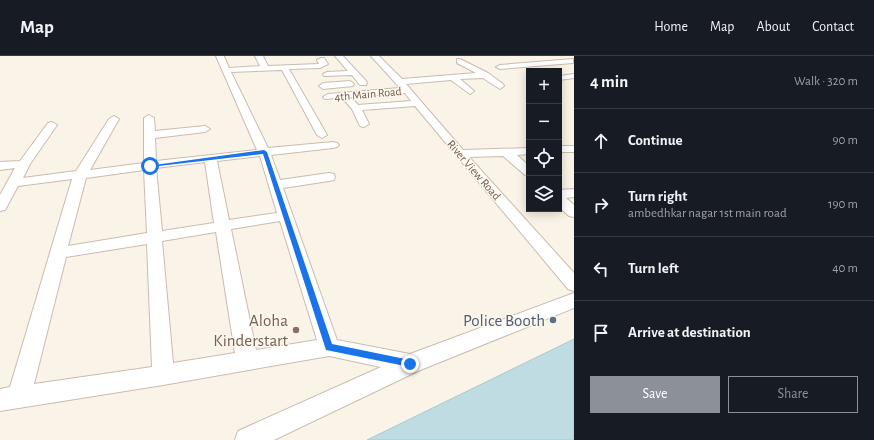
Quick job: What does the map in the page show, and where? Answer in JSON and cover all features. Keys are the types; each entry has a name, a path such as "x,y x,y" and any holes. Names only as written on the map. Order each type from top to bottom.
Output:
{"street":[{"path":"220,56 264,152 284,216 329,347"},
{"path":"259,56 265,68"},
{"path":"323,86 366,83 353,73 340,56"},
{"name":"River View Road","path":"375,56 399,84 419,103 460,154 574,284"},
{"path":"559,56 574,61"},
{"path":"518,59 538,68"},
{"path":"227,70 320,66 324,64 321,60"},
{"path":"460,61 485,75 500,86"},
{"path":"500,67 574,61"},
{"path":"284,67 322,134"},
{"path":"327,74 353,73"},
{"name":"4th Main Road","path":"328,97 399,84 485,75"},
{"path":"562,78 574,76"},
{"path":"453,78 470,91"},
{"path":"348,98 356,108 364,124"},
{"path":"356,108 419,103"},
{"path":"149,118 150,166 163,375"},
{"path":"114,119 80,175 58,253 10,399 329,347 410,364"},
{"path":"0,207 24,164 52,125"},
{"path":"149,135 205,129"},
{"path":"13,183 210,158 333,145"},
{"path":"562,149 574,149"},
{"path":"460,154 526,151"},
{"path":"506,152 526,169"},
{"path":"210,158 247,360"},
{"path":"0,166 24,164"},
{"path":"275,185 329,177"},
{"path":"562,194 574,193"},
{"path":"562,202 574,213"},
{"path":"58,253 154,236 284,216"},
{"path":"247,440 410,364 574,300"}],"water":[{"path":"574,339 574,440 367,440"}],"place":[{"name":"Police Booth","path":"553,320"},
{"name":"Aloha Kinderstart","path":"296,330"}],"route":[{"path":"150,166 264,152 284,216 329,347 410,364"}]}
